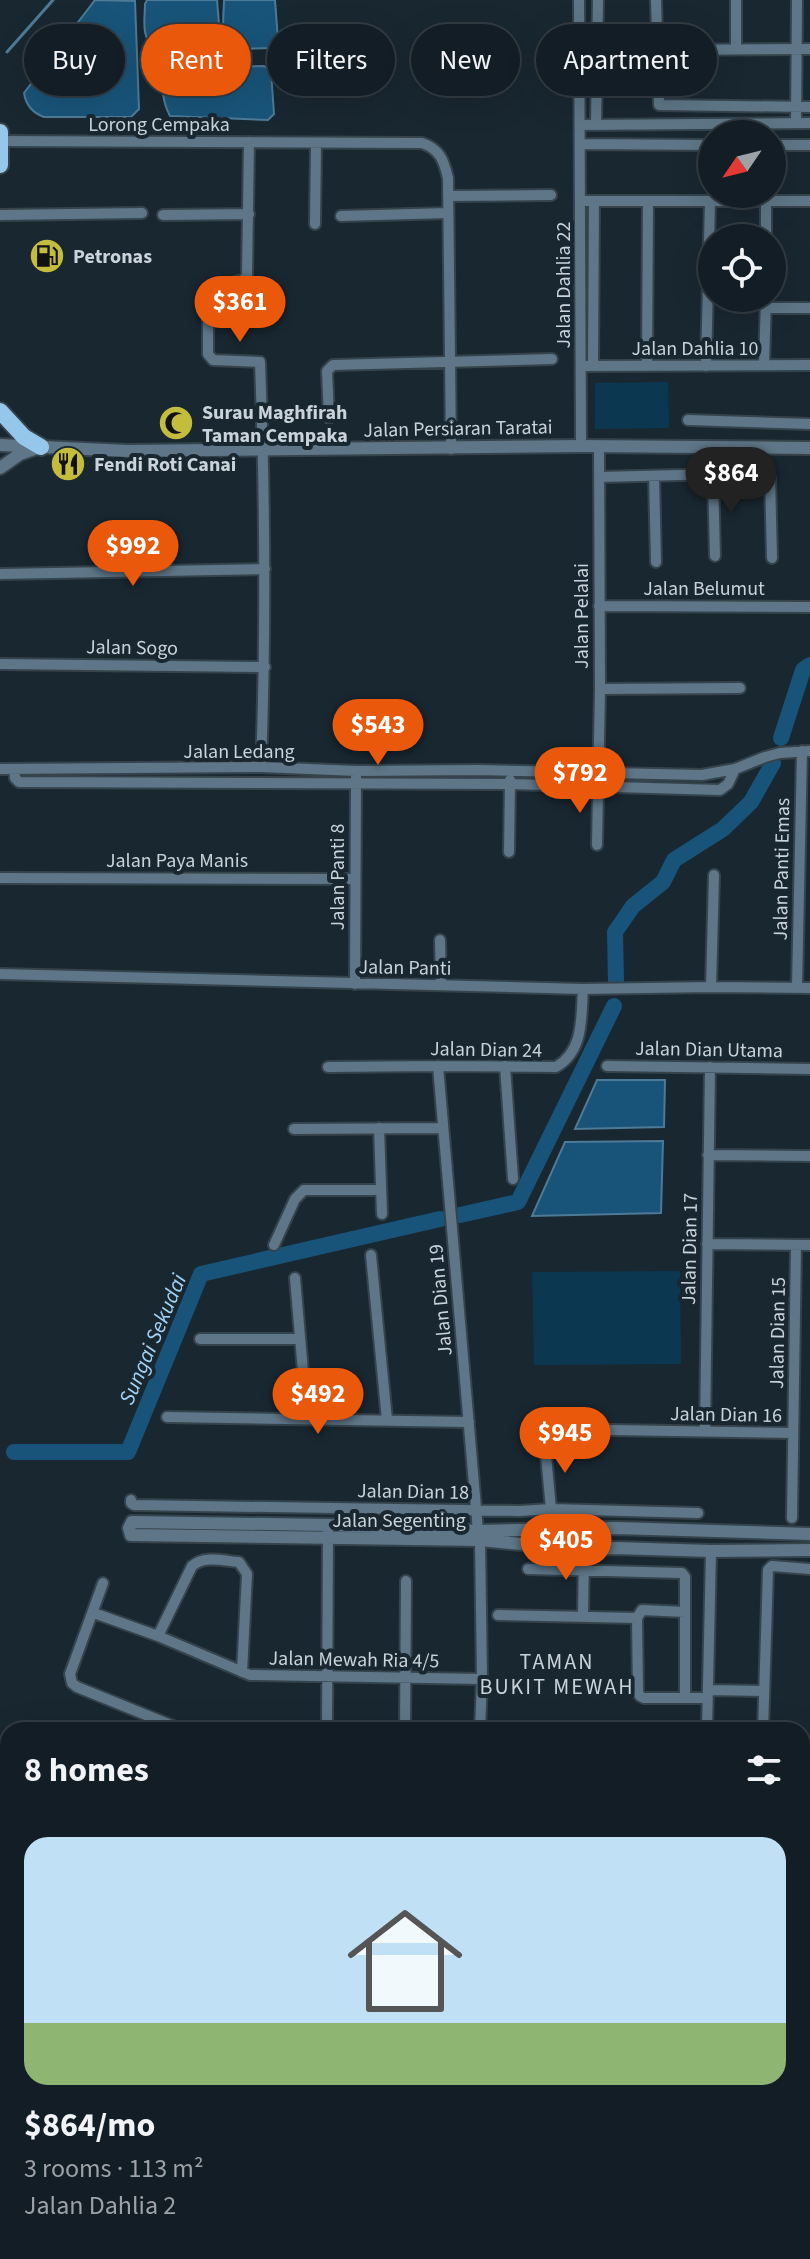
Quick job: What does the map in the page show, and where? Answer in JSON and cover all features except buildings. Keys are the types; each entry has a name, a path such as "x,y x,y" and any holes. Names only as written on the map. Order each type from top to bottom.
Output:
{"main road":[{"path":"0,132 0,165"},
{"path":"0,411 24,437 41,447"}],"street":[{"name":"Jalan Dahlia 22","path":"579,0 580,201 587,366 581,446"},
{"path":"596,124 598,0"},
{"path":"656,0 656,24"},
{"path":"736,0 736,49"},
{"path":"796,123 797,0"},
{"path":"717,49 810,49"},
{"path":"659,96 659,105 810,107"},
{"path":"580,125 810,123"},
{"name":"Lorong Cempaka","path":"0,141 422,143 438,152 448,178 451,449"},
{"path":"249,142 247,276 243,280 210,289 208,354 213,360 260,362 265,569 261,767"},
{"path":"315,224 316,143"},
{"path":"580,144 698,145"},
{"path":"786,145 810,145"},
{"path":"448,196 551,195"},
{"path":"580,201 698,201"},
{"path":"587,366 594,201"},
{"path":"647,366 648,201"},
{"path":"786,201 810,201"},
{"path":"706,366 710,208"},
{"path":"0,215 142,213"},
{"path":"341,216 448,213"},
{"path":"163,215 249,214"},
{"path":"786,305 810,308"},
{"path":"764,365 766,312"},
{"path":"329,418 327,371 333,365 552,359"},
{"name":"Jalan Dahlia 10","path":"587,366 810,365"},
{"path":"688,420 810,424"},
{"name":"Jalan Persiaran Taratai","path":"0,445 128,451 581,446 810,448"},
{"name":"Jalan Pelalai","path":"597,845 599,446"},
{"path":"0,468 20,454 41,447"},
{"path":"599,477 762,473 770,478 772,558"},
{"path":"713,474 715,556"},
{"path":"654,476 656,562"},
{"path":"0,574 265,569"},
{"name":"Jalan Belumut","path":"599,606 810,607"},
{"name":"Jalan Sogo","path":"0,664 265,667"},
{"path":"600,689 740,688"},
{"name":"Jalan Ledang","path":"0,769 261,767 356,771 510,770 598,780 702,775 735,769 765,757 806,751"},
{"name":"Jalan Panti Emas","path":"797,987 806,751"},
{"path":"14,769 19,782 510,784 598,780 720,790 728,784 735,769"},
{"path":"509,852 510,770"},
{"name":"Jalan Panti 8","path":"355,984 356,771"},
{"path":"711,987 714,875"},
{"name":"Jalan Paya Manis","path":"0,878 354,879"},
{"path":"440,940 441,985"},
{"name":"Jalan Panti","path":"0,974 583,989 810,988"},
{"name":"Jalan Dian 24","path":"328,1067 556,1067 564,1063 581,1034 583,989"},
{"name":"Jalan Dian 19","path":"438,1066 479,1536 480,1722"},
{"path":"505,1066 513,1179"},
{"name":"Jalan Dian Utama","path":"607,1066 810,1069"},
{"name":"Jalan Dian 17","path":"705,1431 710,1067"},
{"path":"379,1128 382,1214"},
{"path":"294,1129 443,1128"},
{"path":"708,1155 810,1156"},
{"path":"274,1245 295,1199 304,1190 381,1190"},
{"path":"707,1244 810,1245"},
{"name":"Jalan Dian 15","path":"792,1518 796,1245"},
{"path":"371,1255 387,1420"},
{"path":"295,1278 307,1419"},
{"path":"200,1339 300,1339"},
{"path":"167,1417 469,1422"},
{"name":"Jalan Dian 16","path":"551,1509 544,1434 548,1430 793,1433"},
{"name":"Jalan Dian 18","path":"131,1500 134,1505 698,1513"},
{"path":"327,1722 328,1525"},
{"name":"Jalan Segenting","path":"810,1534 610,1529 479,1536 328,1539 132,1529 328,1525 479,1536 584,1550 810,1550"},
{"path":"610,1529 622,1533 624,1539 615,1548"},
{"path":"667,1550 661,1548 655,1539 656,1535 668,1529"},
{"path":"583,1616 584,1550"},
{"path":"707,1722 711,1551"},
{"path":"158,1636 192,1566 203,1559 239,1562 247,1574 242,1672"},
{"path":"763,1722 768,1570 772,1566 810,1569"},
{"path":"528,1569 682,1573 685,1577 685,1698"},
{"path":"405,1722 406,1581"},
{"path":"103,1583 70,1674 72,1683 163,1722"},
{"path":"685,1612 642,1610 637,1618 640,1696 685,1698 763,1691"},
{"name":"Jalan Mewah Ria 4/5","path":"94,1613 250,1675 482,1679"},
{"path":"498,1615 637,1618"}],"shaded area":[{"path":"95,0 135,1 139,109 131,117 44,117 28,105 25,96 125,96 125,24 77,24"},
{"path":"147,0 217,0 219,24 144,24"},
{"path":"224,0 275,0 277,24 267,24 267,48 251,49 251,24 223,24"},
{"path":"251,66 267,68 267,96 273,96 274,114 268,120 170,116 163,96 251,96"},
{"path":"668,382 669,428 595,429 595,383"},
{"path":"597,1080 665,1080 664,1127 575,1129"},
{"path":"663,1141 661,1213 532,1216 565,1142"},
{"path":"680,1271 681,1364 534,1365 532,1272"}],"waterway":[{"path":"7,52 53,0"},
{"name":"Sungai Sekudai","path":"781,738 803,670 810,665"},
{"name":"Sungai Sekudai","path":"616,982 615,932 633,906 663,882 674,860 723,829 751,802 773,763"},
{"name":"Sungai Sekudai","path":"460,1215 518,1202 614,1006"},
{"name":"Sungai Sekudai","path":"14,1452 128,1452 201,1274 440,1219"}],"place":[{"name":"Petronas","path":"47,256"},
{"name":"Surau Maghfirah Taman Cempaka","path":"176,423"},
{"name":"Fendi Roti Canai","path":"68,464"}],"district":[{"name":"TAMAN BUKIT MEWAH","path":"557,1674"}]}
